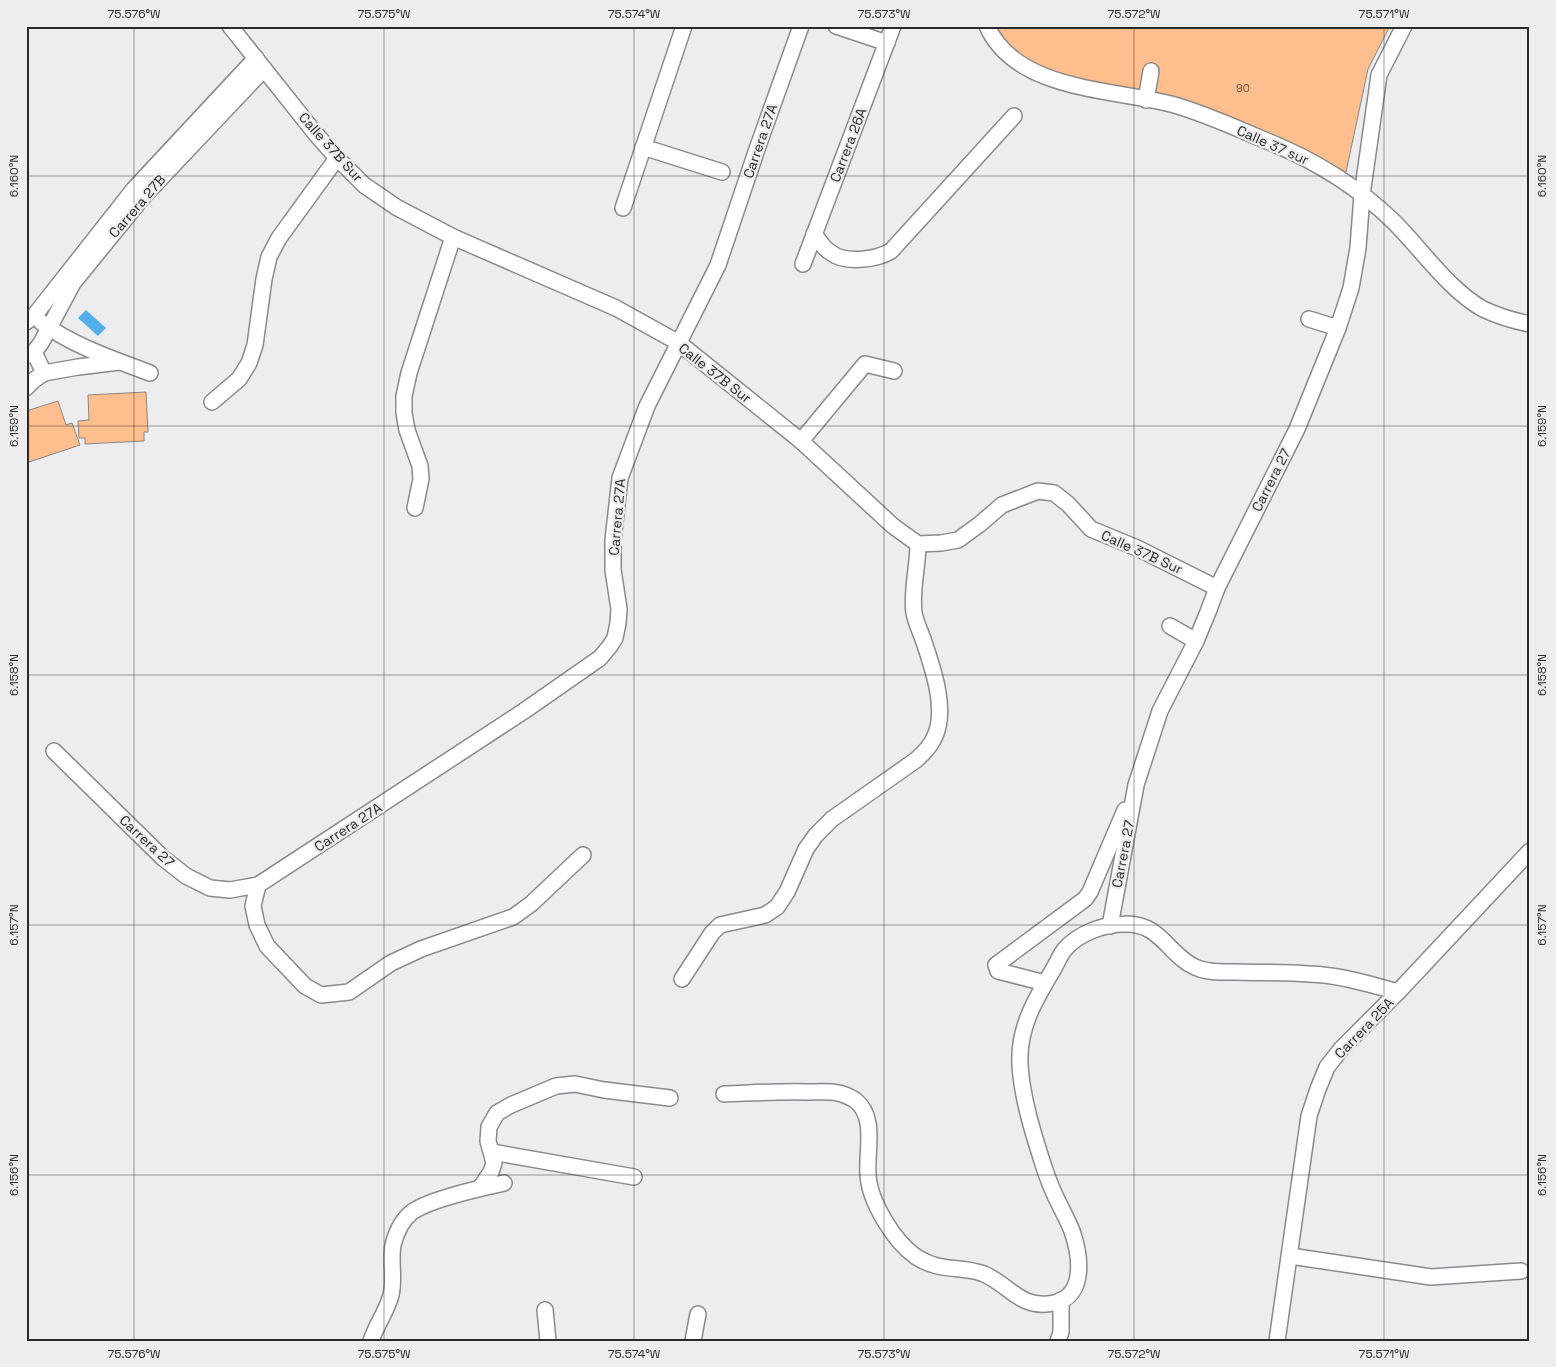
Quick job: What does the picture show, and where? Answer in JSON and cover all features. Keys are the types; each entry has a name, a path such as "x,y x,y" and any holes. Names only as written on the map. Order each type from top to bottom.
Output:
{"street":[{"name":"Calle 37B Sur","path":"230,26 315,133 364,185 396,207 453,237 616,308 679,343 801,441 893,526 918,544 958,540 1002,505 1038,492 1054,493 1068,504 1091,529 1137,548 1217,588"},
{"path":"623,208 684,26"},
{"name":"Carrera 27A","path":"258,886 524,711 600,658 610,646 615,638 619,609 613,570 613,540 620,478 647,406 718,265 756,149 801,26"},
{"path":"836,26 888,43"},
{"name":"Carrera 26A","path":"803,264 893,26"},
{"name":"Calle 37 sur","path":"987,26 1002,49 1043,76 1069,84 1171,104 1194,111 1294,152 1340,179 1362,195 1393,221 1458,290 1482,308 1501,317 1530,324"},
{"name":"Carrera 27","path":"1110,926 1136,785 1160,711 1196,641 1217,588 1297,428 1338,328 1351,288 1358,248 1362,195 1379,75 1404,26"},
{"name":"Carrera 27B","path":"30,319 138,193 260,64"},
{"path":"1146,100 1151,71"},
{"path":"814,234 830,253 838,256 872,259 882,257 891,251 1014,116"},
{"path":"643,147 722,172"},
{"path":"212,402 239,379 249,363 255,345 264,279 272,251 279,238 337,158"},
{"name":"Carrera 27B","path":"30,354 49,328 72,284 138,193"},
{"path":"415,508 421,479 420,466 407,430 404,396 409,373 453,237"},
{"path":"30,319 88,348 150,373"},
{"path":"1309,319 1338,328"},
{"path":"30,354 44,373"},
{"path":"26,388 44,373 122,362"},
{"path":"801,441 865,364 894,371"},
{"path":"682,979 712,934 720,926 765,916 776,907 786,892 806,848 816,834 832,819 916,760 928,749 936,735 939,713 938,691 934,672 914,615 913,594 918,544"},
{"path":"1170,626 1196,641"},
{"name":"Carrera 27","path":"54,751 163,858 186,876 210,888 230,890 258,886"},
{"path":"1045,983 998,971 996,965 1085,899 1090,892 1136,785"},
{"name":"Carrera 25A","path":"1277,1341 1309,1116 1327,1067 1342,1048 1398,992 1530,851"},
{"path":"258,886 254,906 257,925 267,946 305,986 321,995 349,992 391,963 421,949 513,917 531,904 583,855"},
{"path":"724,1094 838,1093 854,1100 866,1114 868,1177 873,1195 888,1227 907,1250 939,1267 981,1273 1026,1301 1046,1304 1061,1300 1072,1292 1078,1282 1075,1242 1071,1227 1053,1191 1043,1164 1027,1107 1019,1061 1027,1014 1065,950 1078,938 1095,930 1110,926 1127,924 1141,926 1164,940 1177,954 1195,967 1217,972 1311,974 1337,977 1398,992"},
{"path":"480,1188 491,1172 494,1163 488,1141 489,1127 497,1113 511,1105 556,1086 575,1084 604,1090 670,1098"},
{"path":"492,1152 634,1177"},
{"path":"371,1341 376,1326 391,1296 393,1247 396,1234 402,1222 412,1212 428,1204 480,1188 504,1183"},
{"path":"1290,1256 1431,1277 1521,1271"},
{"path":"1058,1341 1061,1332 1061,1300"},
{"path":"545,1310 548,1341"},
{"path":"693,1341 698,1314"}],"water":[{"path":"86,310 106,328 98,336 78,318"}],"building":[{"path":"994,26 1390,26 1368,69 1346,172 1253,126 1178,99 1067,78 1044,71 1007,45"},
{"path":"146,392 148,432 144,432 144,441 85,444 85,438 79,438 78,421 89,420 88,395"},
{"path":"58,401 66,425 72,423 80,445 26,463 26,411"}]}
